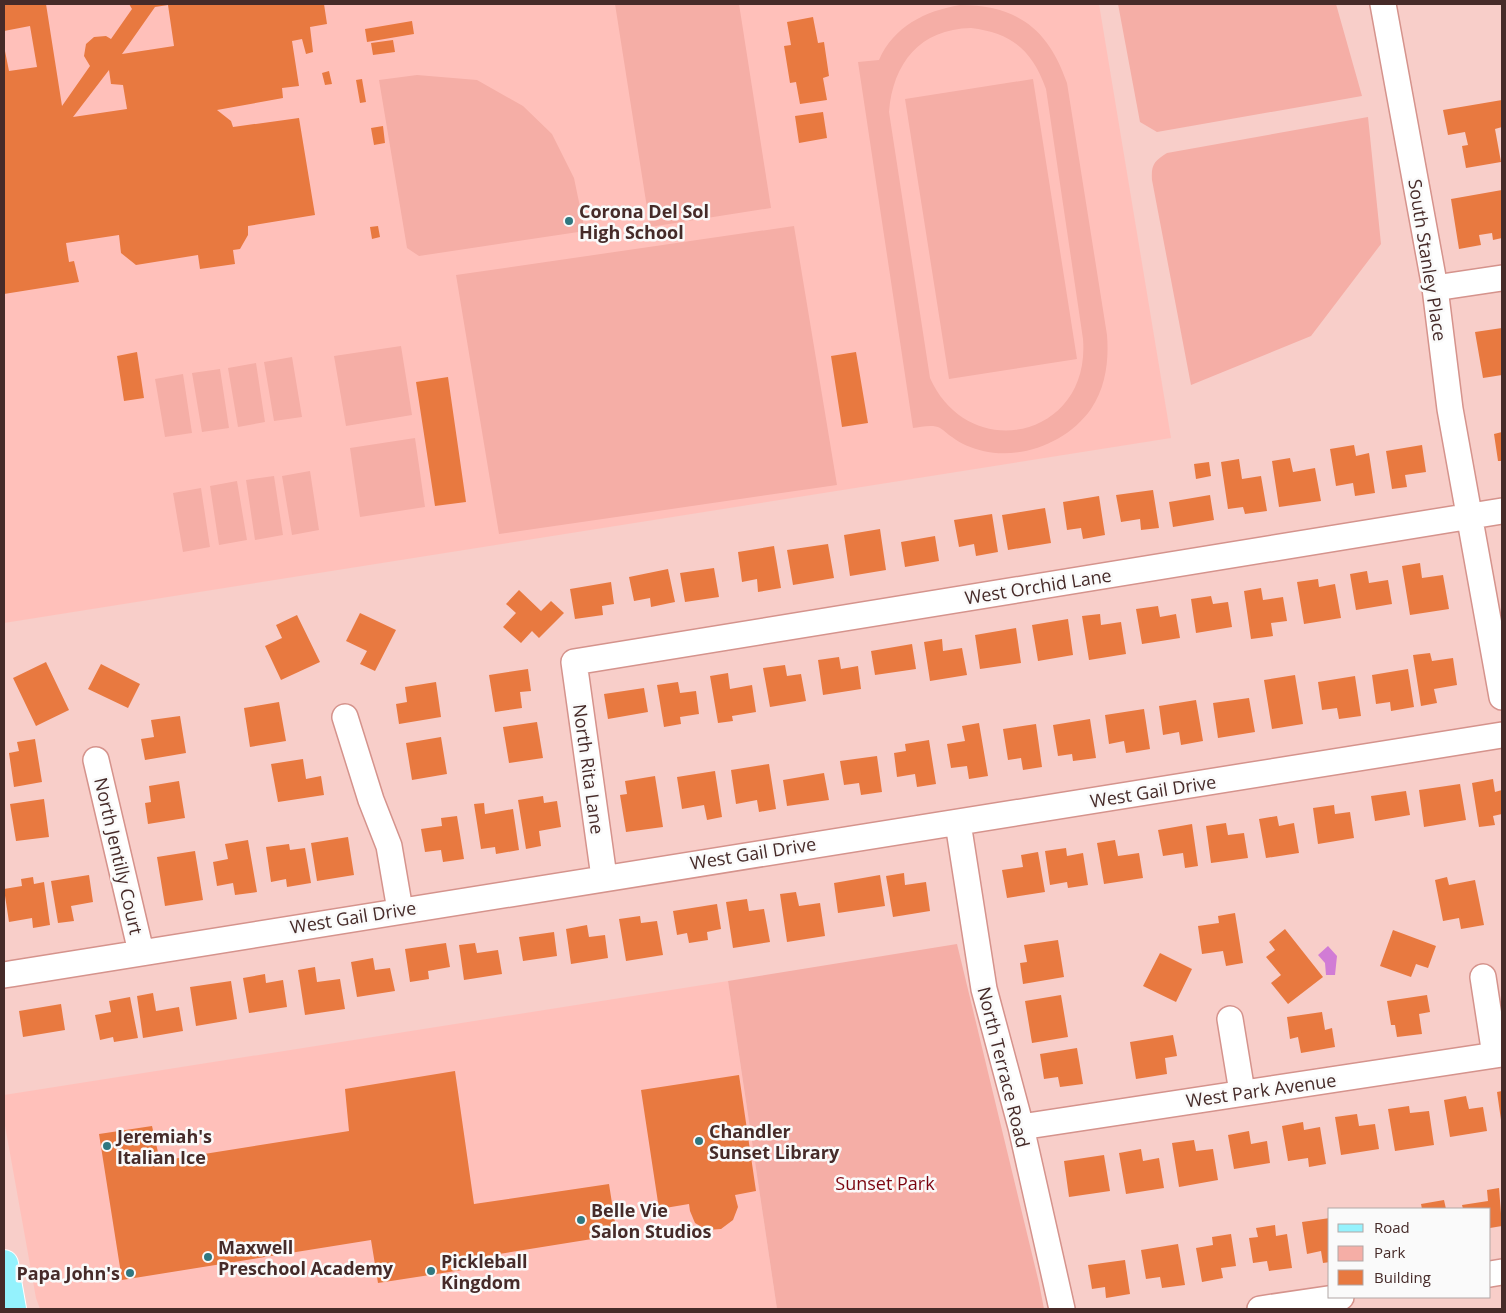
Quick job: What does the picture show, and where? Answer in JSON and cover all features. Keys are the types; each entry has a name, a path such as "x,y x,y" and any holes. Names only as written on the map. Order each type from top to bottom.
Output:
{"main road":[{"path":"4,1264 12,1309"}],"street":[{"name":"South Stanley Place","path":"1383,4 1435,288 1449,401 1502,697"},
{"path":"1435,288 1502,278"},
{"name":"West Orchid Lane","path":"574,662 1502,511"},
{"name":"North Rita Lane","path":"574,662 604,877"},
{"path":"345,716 371,800 389,846 400,910"},
{"name":"West Gail Drive","path":"4,975 604,877 1502,735"},
{"name":"North Jentilly Court","path":"96,760 141,952"},
{"name":"North Terrace Road","path":"958,822 984,990 1021,1127 1062,1309"},
{"path":"1483,977 1499,1054"},
{"path":"1230,1019 1242,1092"},
{"name":"West Park Avenue","path":"1021,1127 1499,1054"},
{"path":"1260,1309 1334,1298"}],"shaded area":[{"name":"Corona Del Sol High School","path":"4,4 1099,4 1171,438 4,623"},
{"path":"1328,946 1337,956 1335,975 1326,975 1325,963 1318,955"},
{"path":"728,981 777,1309 40,1309 36,1298 4,1120 4,1095"}],"green space":[{"path":"615,4 739,4 771,208 650,227"},
{"path":"1118,4 1336,4 1362,96 1157,132 1140,122"},
{"path":"960,5 981,6 1015,16 1041,35 1060,64 1067,83 1107,335 1107,364 1103,383 1091,409 1070,431 1057,439 1043,446 1013,453 983,451 970,447 934,426 913,428 858,62 879,60 885,48 902,29 923,16","holes":["971,28 985,30 1009,39 1019,46 1034,64 1046,89 1083,339 1080,373 1068,399 1048,418 1024,428 998,430 971,423 948,405 930,378 889,112 896,78 912,52 924,42 937,35 953,30"]},
{"path":"417,75 477,80 523,106 552,134 574,178 585,231 419,256 407,248 379,80"},
{"path":"1033,79 1077,359 949,379 905,99"},
{"path":"1368,117 1381,244 1311,336 1191,385 1152,180 1154,164 1167,153"},
{"path":"794,226 837,485 499,534 456,275"},
{"path":"401,346 412,415 346,426 334,356"},
{"path":"292,357 302,417 274,421 264,362"},
{"path":"256,363 265,422 238,427 228,368"},
{"path":"220,369 229,428 202,432 192,373"},
{"path":"183,374 192,433 165,437 155,379"},
{"path":"415,438 425,507 360,517 350,448"},
{"path":"310,471 319,530 292,535 282,476"},
{"path":"274,476 283,535 255,540 246,480"},
{"path":"237,481 247,540 219,545 210,486"},
{"path":"201,488 210,547 183,552 173,493"},
{"name":"Sunset Park","path":"957,944 1044,1309 777,1309 728,981"}],"building":[{"path":"4,4 46,4 62,106 90,66 84,56 86,44 94,37 106,36 111,39 132,9 129,4 324,4 327,24 310,27 313,52 306,54 302,39 292,41 299,86 282,88 283,98 217,110 231,121 233,127 299,118 315,215 248,226 248,235 240,249 233,250 235,264 200,269 198,255 136,265 121,253 119,235 66,243 69,262 74,261 79,282 4,294 4,46 9,71 37,67 30,26 4,31","holes":["168,5 174,46 122,54 155,7","109,70 111,84 123,85 127,109 73,117"]},
{"path":"813,17 818,43 824,42 829,76 823,78 827,100 800,104 796,82 790,83 784,46 791,45 787,22"},
{"path":"412,21 414,34 367,42 365,29"},
{"path":"393,40 395,52 373,55 371,43"},
{"path":"329,71 332,84 325,85 322,73"},
{"path":"362,79 366,102 360,103 356,80"},
{"path":"1502,100 1502,127 1495,129 1501,162 1466,168 1462,146 1468,145 1465,132 1448,135 1443,110"},
{"path":"823,112 827,138 799,143 795,116"},
{"path":"383,126 385,143 374,145 371,128"},
{"path":"1502,190 1502,238 1493,240 1492,233 1479,235 1481,245 1459,249 1451,199"},
{"path":"378,226 380,237 372,239 370,227"},
{"path":"1502,328 1502,375 1483,378 1475,332"},
{"path":"137,352 144,398 124,401 117,356"},
{"path":"856,352 868,423 842,427 831,356"},
{"path":"448,377 466,502 435,506 416,382"},
{"path":"1502,432 1502,461 1498,461 1494,434"},
{"path":"1354,445 1356,456 1369,453 1375,493 1355,496 1353,483 1336,486 1330,449"},
{"path":"1422,445 1426,472 1405,475 1407,487 1392,489 1386,451"},
{"path":"1290,458 1293,472 1315,468 1321,501 1279,507 1272,461"},
{"path":"1239,459 1242,479 1261,476 1267,511 1245,514 1243,507 1228,509 1221,462"},
{"path":"1209,462 1211,476 1196,479 1194,464"},
{"path":"1153,490 1159,528 1141,530 1140,519 1121,522 1116,495"},
{"path":"1210,495 1214,520 1173,527 1169,502"},
{"path":"1099,496 1105,535 1083,539 1081,528 1067,530 1063,502"},
{"path":"1045,508 1051,543 1008,550 1002,515"},
{"path":"992,514 998,552 976,556 974,544 959,547 954,520"},
{"path":"880,529 886,570 850,576 844,535"},
{"path":"935,536 939,561 905,567 901,542"},
{"path":"828,544 834,578 793,585 787,550"},
{"path":"774,546 781,588 758,592 757,579 742,582 738,552"},
{"path":"1420,563 1422,578 1443,575 1449,609 1410,615 1402,566"},
{"path":"714,568 719,597 685,602 680,573"},
{"path":"668,569 675,602 651,607 650,598 634,601 629,577"},
{"path":"1367,571 1369,583 1388,580 1392,604 1356,610 1350,574"},
{"path":"1318,579 1319,587 1335,584 1341,618 1304,624 1297,582"},
{"path":"611,582 614,604 602,606 603,615 575,619 570,589"},
{"path":"1261,588 1263,600 1283,597 1287,621 1271,623 1273,636 1251,639 1244,591"},
{"path":"519,590 541,611 551,601 564,613 539,638 532,631 521,643 503,627 516,613 506,604"},
{"path":"1211,596 1213,604 1228,602 1232,627 1196,633 1191,599"},
{"path":"1158,606 1160,617 1176,614 1180,638 1142,644 1136,609"},
{"path":"360,613 396,630 375,671 360,664 367,651 346,641"},
{"path":"1100,614 1101,625 1121,622 1126,654 1089,660 1082,616"},
{"path":"297,615 320,662 281,680 265,646 282,638 276,625"},
{"path":"1068,619 1073,655 1038,661 1032,625"},
{"path":"1016,628 1021,663 980,669 975,635"},
{"path":"942,639 943,651 962,648 967,675 930,681 924,642"},
{"path":"912,644 916,669 875,675 871,651"},
{"path":"1430,653 1432,661 1453,658 1457,685 1434,689 1437,703 1421,706 1413,655"},
{"path":"839,657 841,669 858,666 861,689 823,695 818,660"},
{"path":"46,662 69,710 36,726 13,678"},
{"path":"101,664 140,684 128,708 88,689"},
{"path":"785,665 787,676 801,674 806,701 770,707 763,668"},
{"path":"528,669 531,691 520,692 522,708 495,712 489,675"},
{"path":"1408,669 1414,707 1391,711 1390,702 1376,704 1372,675"},
{"path":"728,673 730,689 752,685 756,712 732,716 733,721 718,723 710,676"},
{"path":"1295,675 1303,724 1272,729 1264,680"},
{"path":"1355,676 1361,716 1339,719 1337,708 1322,710 1318,682"},
{"path":"436,682 441,717 399,724 396,704 407,702 405,687"},
{"path":"678,682 680,693 696,691 699,714 680,717 681,724 664,727 657,685"},
{"path":"644,688 648,712 608,719 604,694"},
{"path":"1249,698 1255,732 1218,738 1213,703"},
{"path":"1196,700 1203,741 1181,745 1179,732 1163,735 1159,706"},
{"path":"279,702 286,741 250,747 244,708"},
{"path":"1144,709 1150,749 1126,753 1124,741 1109,744 1105,715"},
{"path":"180,716 186,753 145,760 141,739 154,737 151,720"},
{"path":"1090,719 1096,758 1073,761 1072,754 1058,756 1053,725"},
{"path":"537,722 543,758 509,763 503,727"},
{"path":"979,723 988,776 969,779 967,766 951,768 947,744 965,741 962,726"},
{"path":"1036,724 1042,767 1023,770 1021,758 1008,760 1003,729"},
{"path":"441,737 447,774 412,780 406,743"},
{"path":"35,739 42,782 14,787 9,753 19,751 17,742"},
{"path":"929,740 936,784 917,787 915,774 897,777 894,753 906,751 905,744"},
{"path":"877,756 882,792 861,795 859,783 844,785 840,761"},
{"path":"303,759 306,779 321,776 324,795 278,802 271,764"},
{"path":"769,764 776,809 759,812 757,800 736,804 731,770"},
{"path":"715,771 722,817 707,820 704,805 682,809 677,777"},
{"path":"824,773 829,800 787,806 783,780"},
{"path":"655,776 663,827 626,832 620,795 627,794 625,781"},
{"path":"1493,779 1495,792 1502,790 1502,814 1493,816 1495,825 1479,827 1472,783"},
{"path":"179,781 185,818 148,824 145,803 151,802 149,786"},
{"path":"1460,784 1466,820 1424,827 1419,790"},
{"path":"1406,791 1410,815 1375,821 1371,796"},
{"path":"543,796 544,803 557,801 561,827 539,831 541,846 526,849 518,800"},
{"path":"44,799 49,837 16,841 10,804"},
{"path":"484,803 485,814 513,809 519,850 496,854 495,847 481,849 474,804"},
{"path":"1334,805 1335,814 1350,812 1354,838 1318,844 1313,808"},
{"path":"457,816 464,859 443,862 441,850 425,852 421,829 442,826 441,818"},
{"path":"1277,816 1279,826 1294,823 1299,853 1266,858 1259,819"},
{"path":"1226,823 1228,835 1244,833 1248,858 1211,863 1206,826"},
{"path":"1192,824 1198,866 1185,868 1183,853 1163,856 1158,830"},
{"path":"348,837 354,875 317,881 311,843"},
{"path":"248,840 257,892 235,895 233,883 217,886 213,862 228,859 225,844"},
{"path":"1115,840 1118,856 1139,853 1143,878 1104,884 1097,843"},
{"path":"289,844 290,850 305,848 311,883 287,887 286,879 271,882 266,847"},
{"path":"1066,848 1067,856 1083,853 1088,885 1068,888 1067,882 1050,885 1045,851"},
{"path":"195,851 203,900 165,906 157,857"},
{"path":"1038,852 1045,892 1007,898 1002,870 1023,867 1021,855"},
{"path":"904,873 905,885 926,882 930,911 893,917 886,876"},
{"path":"89,875 93,902 71,906 74,921 58,923 51,881"},
{"path":"880,875 885,906 838,913 834,883"},
{"path":"33,877 34,884 44,882 50,925 33,928 32,918 9,922 4,889 22,886 21,879"},
{"path":"1447,877 1449,885 1475,880 1484,925 1461,929 1459,918 1443,921 1435,880"},
{"path":"796,892 799,906 820,903 825,936 787,942 780,894"},
{"path":"747,899 749,911 764,909 770,942 733,948 726,902"},
{"path":"717,904 721,929 707,932 708,940 689,943 687,933 677,935 673,911"},
{"path":"1235,913 1243,963 1226,966 1223,951 1202,954 1198,926 1219,923 1218,916"},
{"path":"640,916 641,923 657,921 663,955 626,961 619,919"},
{"path":"587,925 589,937 605,935 608,958 571,964 566,929"},
{"path":"1285,929 1323,977 1288,1004 1271,983 1281,975 1266,957 1275,950 1269,942"},
{"path":"1393,930 1436,946 1428,968 1416,964 1411,977 1380,966"},
{"path":"554,932 557,956 523,961 519,937"},
{"path":"1058,940 1064,977 1023,984 1020,963 1027,962 1024,945"},
{"path":"446,943 450,967 428,971 429,979 410,982 405,949"},
{"path":"475,943 477,953 498,950 502,974 464,980 459,945"},
{"path":"1160,953 1192,969 1176,1002 1143,986"},
{"path":"373,958 375,970 390,968 395,991 357,997 351,962"},
{"path":"315,967 317,982 340,979 345,1009 305,1015 298,970"},
{"path":"265,974 266,983 283,980 287,1007 249,1013 243,978"},
{"path":"231,981 237,1019 196,1026 190,987"},
{"path":"153,993 156,1011 179,1007 183,1031 143,1038 137,996"},
{"path":"1061,995 1068,1037 1032,1043 1025,1001"},
{"path":"1427,995 1430,1012 1419,1014 1422,1034 1397,1037 1395,1025 1391,1025 1387,1001"},
{"path":"130,997 138,1038 114,1042 113,1037 100,1040 95,1015 111,1012 109,1001"},
{"path":"61,1004 65,1030 23,1037 19,1011"},
{"path":"1322,1012 1325,1030 1332,1028 1335,1047 1301,1053 1298,1037 1290,1039 1287,1017"},
{"path":"1173,1035 1177,1056 1165,1058 1167,1074 1136,1079 1130,1042"},
{"path":"1077,1048 1083,1084 1060,1087 1058,1077 1044,1079 1040,1054"},
{"path":"455,1071 474,1204 609,1184 617,1235 487,1256 488,1266 378,1283 371,1240 122,1280 99,1134 152,1126 160,1161 349,1131 345,1089"},
{"name":"Chandler Sunset Library","path":"739,1075 756,1191 735,1195 738,1207 733,1220 721,1229 707,1230 695,1223 689,1204 659,1209 641,1090"},
{"path":"1502,1091 1502,1120 1501,1120 1497,1092"},
{"path":"1466,1096 1469,1109 1483,1107 1487,1131 1450,1137 1444,1100"},
{"path":"1409,1106 1410,1113 1429,1111 1434,1145 1395,1151 1388,1109"},
{"path":"1357,1114 1359,1126 1375,1124 1379,1149 1341,1155 1335,1117"},
{"path":"1303,1122 1304,1130 1320,1127 1326,1164 1309,1167 1308,1158 1288,1161 1282,1126"},
{"path":"1249,1131 1251,1144 1267,1141 1270,1163 1234,1169 1228,1135"},
{"path":"1194,1140 1196,1151 1213,1149 1218,1180 1179,1187 1172,1143"},
{"path":"1141,1149 1143,1161 1159,1158 1164,1188 1126,1194 1119,1153"},
{"path":"1104,1155 1110,1191 1069,1197 1064,1161"},
{"path":"1499,1188 1502,1226 1491,1228 1491,1208 1463,1208 1462,1205 1488,1201 1487,1190"},
{"path":"1444,1200 1446,1208 1422,1208 1421,1204"},
{"path":"1328,1218 1328,1262 1323,1263 1321,1251 1307,1254 1302,1222"},
{"path":"1275,1225 1276,1236 1287,1234 1292,1268 1269,1271 1267,1261 1253,1263 1249,1238 1258,1237 1256,1228"},
{"path":"1231,1234 1236,1266 1221,1268 1223,1278 1202,1282 1196,1248 1213,1245 1212,1237"},
{"path":"1178,1244 1185,1285 1162,1288 1160,1277 1146,1279 1141,1250"},
{"path":"1125,1260 1130,1294 1106,1298 1105,1287 1092,1289 1088,1265"}],"place":[{"name":"Corona Del Sol High School","path":"569,221"},
{"name":"Chandler Sunset Library","path":"699,1141"},
{"name":"Jeremiah's Italian Ice","path":"107,1146"},
{"name":"Belle Vie Salon Studios","path":"581,1220"},
{"name":"Maxwell Preschool Academy","path":"208,1257"},
{"name":"Pickleball Kingdom","path":"431,1271"},
{"name":"Papa John's","path":"130,1273"}]}
